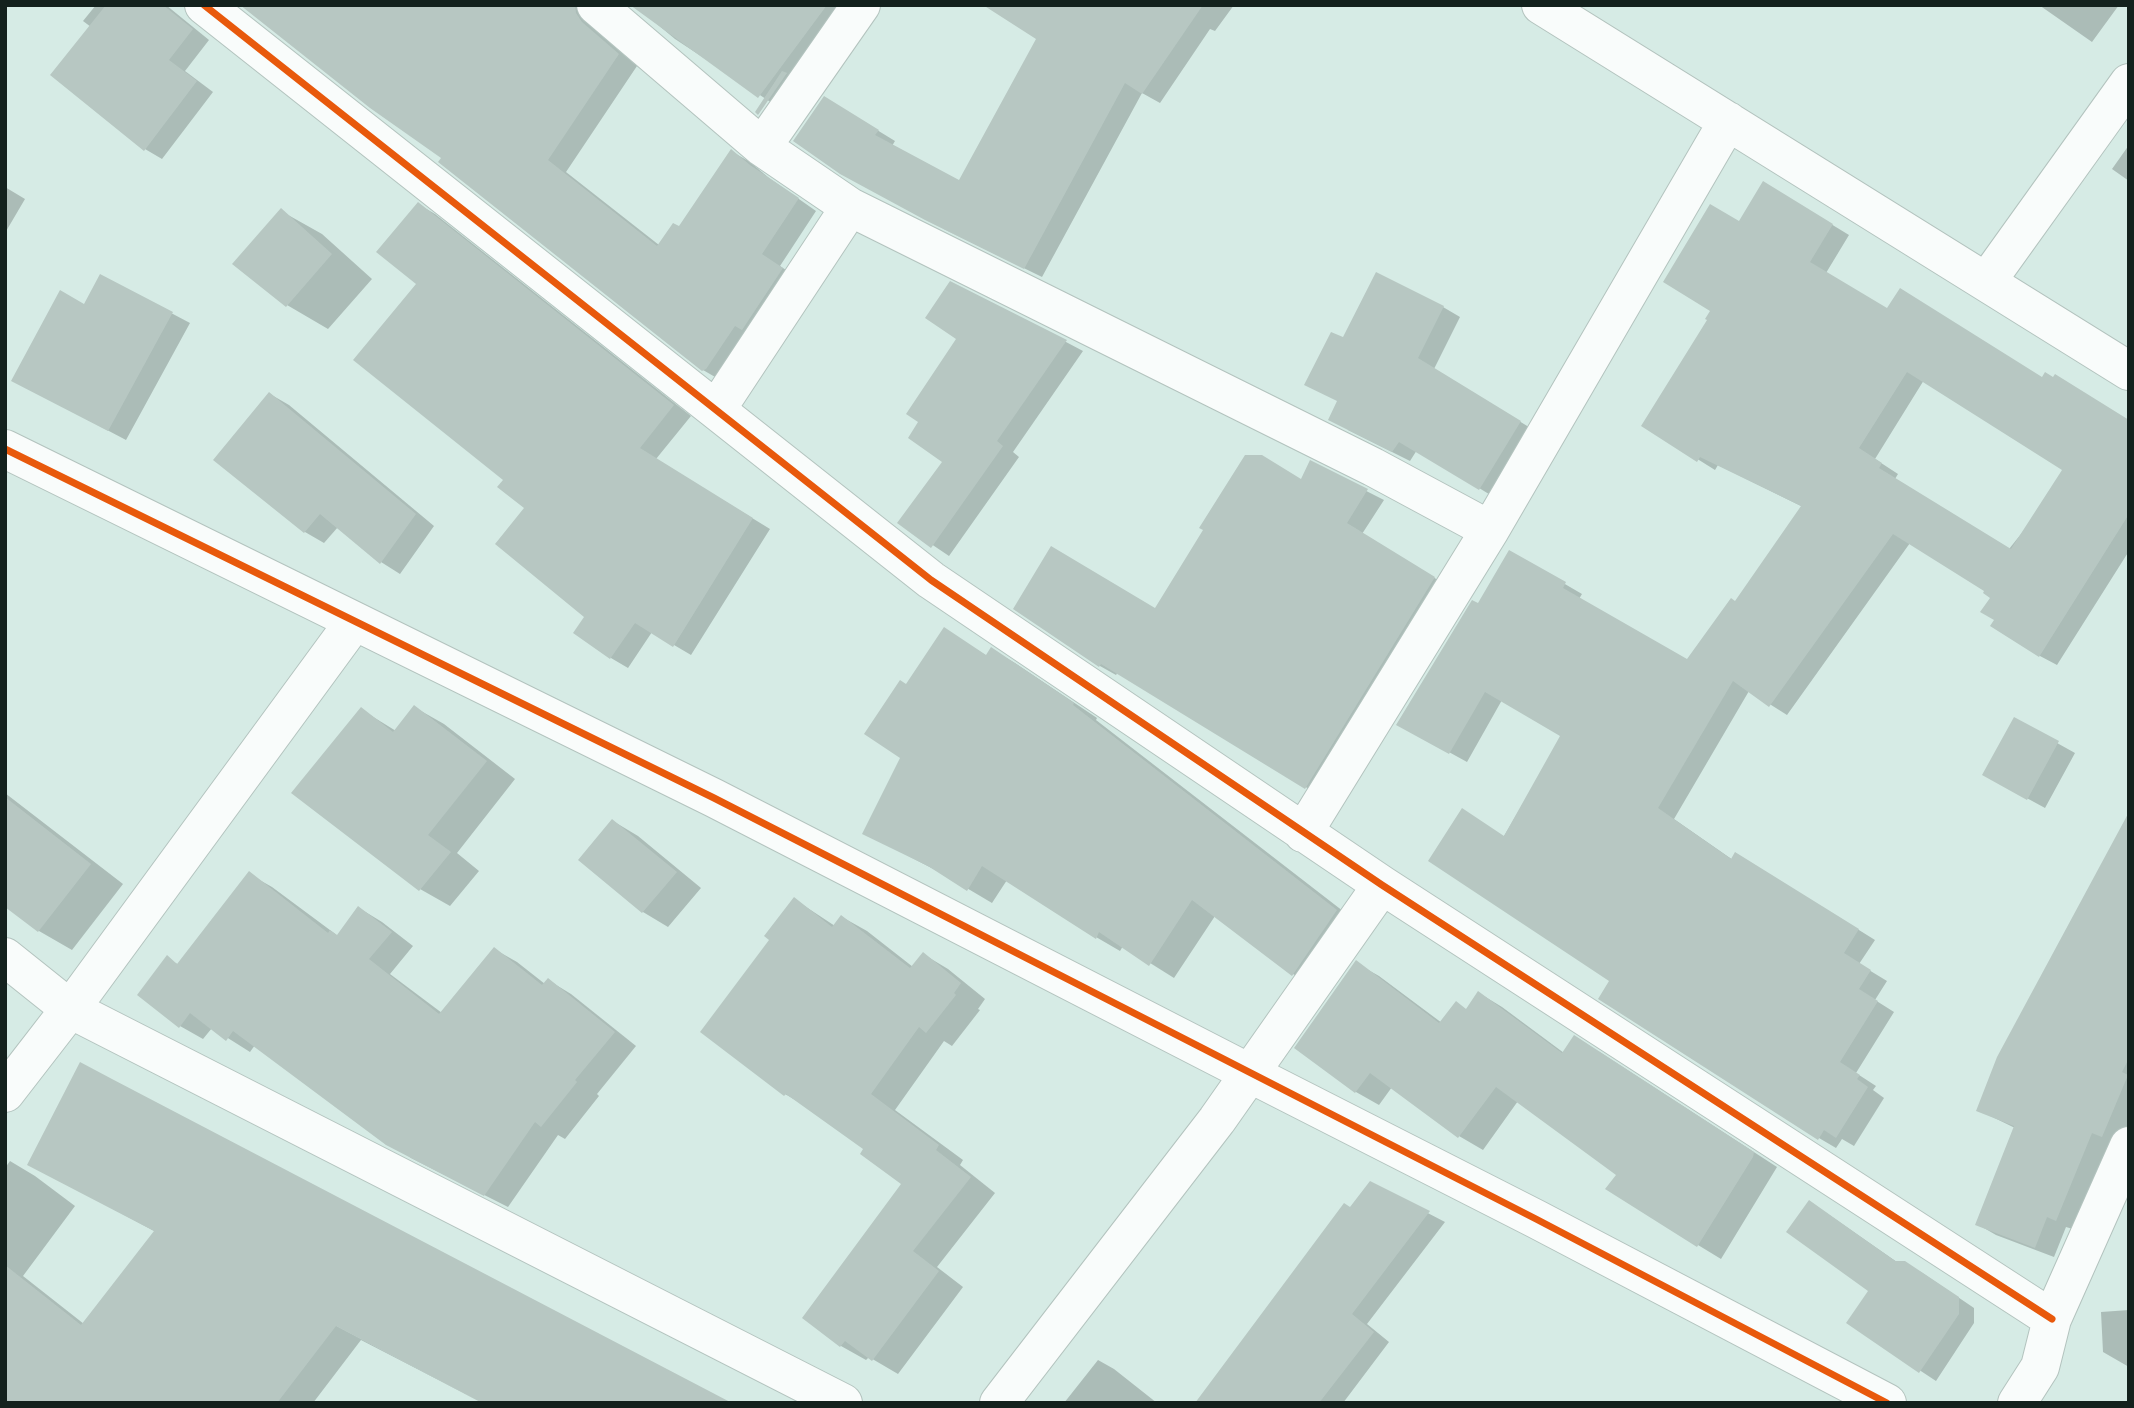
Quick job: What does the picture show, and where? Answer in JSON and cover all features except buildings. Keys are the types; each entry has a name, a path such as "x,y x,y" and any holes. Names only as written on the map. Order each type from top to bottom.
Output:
{"street":[{"path":"204,5 930,580 1303,833 2052,1319"},
{"path":"596,5 762,147 849,207 1373,467 1490,530"},
{"path":"762,147 862,5"},
{"path":"1541,5 2129,371"},
{"path":"1987,281 2129,83"},
{"path":"1303,833 1490,530 1728,121"},
{"path":"716,410 849,207"},
{"path":"5,449 726,804 1536,1219 1887,1403"},
{"path":"5,1093 70,1009 354,622"},
{"path":"999,1403 1251,1074 1382,885"},
{"path":"5,957 70,1009 843,1403"},
{"path":"2017,1403 2040,1367 2052,1319 2129,1146"}],"cycle path":[{"path":"204,5 931,580 1382,885 2052,1319"},
{"path":"5,449 714,798 1536,1219 1887,1403"}]}
